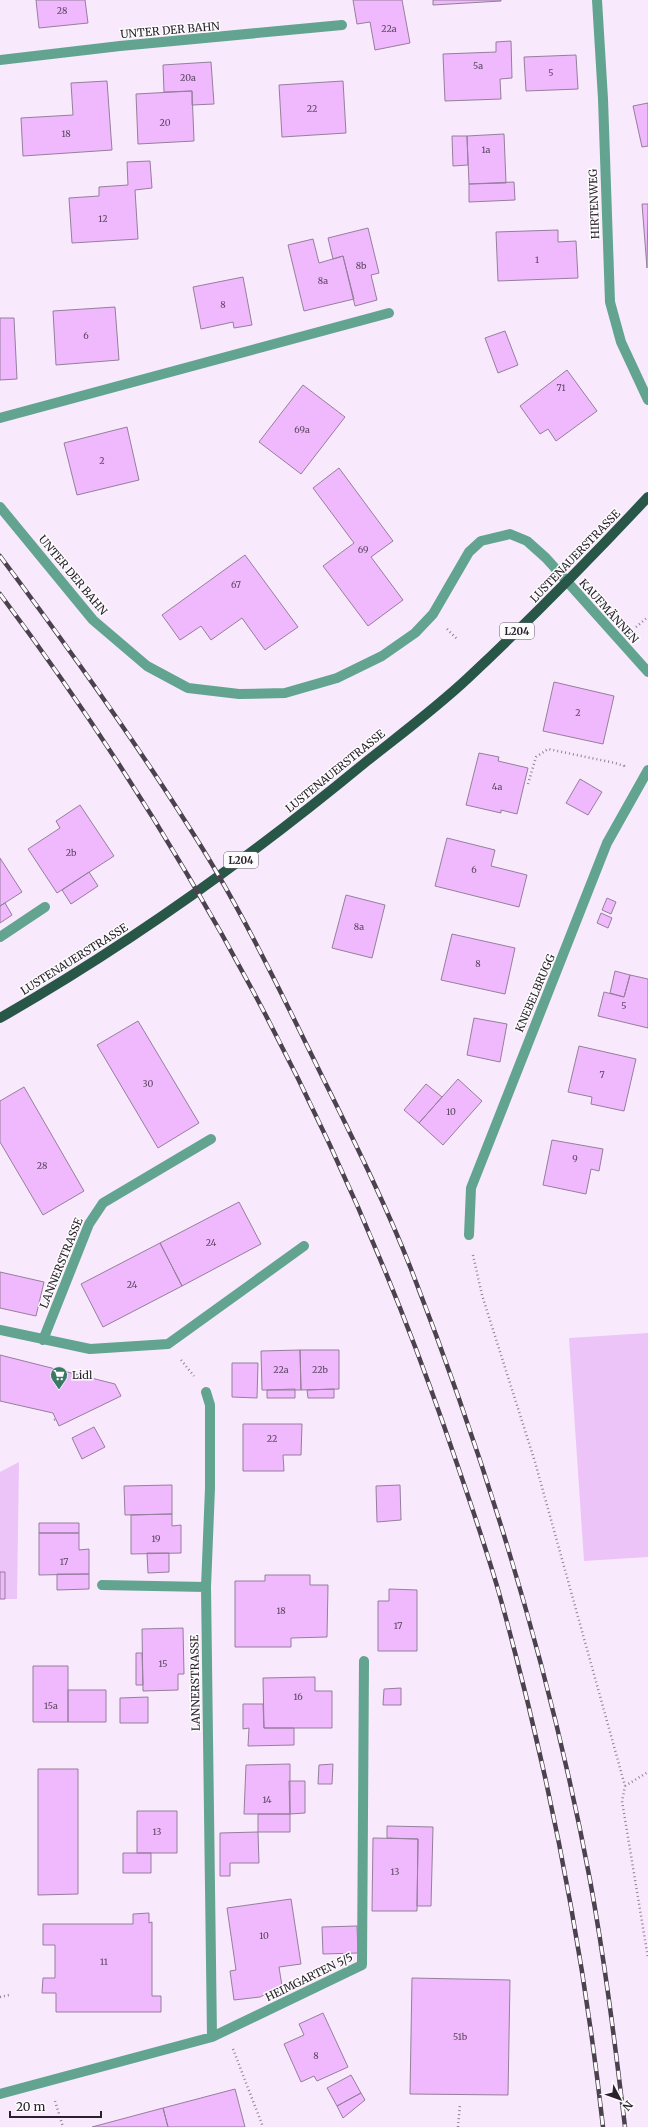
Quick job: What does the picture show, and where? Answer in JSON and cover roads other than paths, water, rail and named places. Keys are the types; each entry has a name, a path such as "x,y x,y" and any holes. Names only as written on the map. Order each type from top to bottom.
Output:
{"main road":[{"name":"LUSTENAUERSTRASSE","path":"0,1018 76,975 181,905 316,803 466,680 568,583 648,497"}],"street":[{"name":"HIRTENWEG","path":"597,0 604,112 610,302 621,342 648,400"},
{"name":"UNTER DER BAHN","path":"0,60 120,46 342,25"},
{"path":"0,418 389,313"},
{"name":"UNTER DER BAHN","path":"0,507 93,620 147,666 188,688 239,694 285,693 337,678 355,670 382,656 415,633 433,614 469,552 481,541 492,537 510,534 527,542 546,558 568,583"},
{"name":"KAUFMÄNNEN","path":"568,583 648,672"},
{"name":"KNEBELBRUGG","path":"469,1235 472,1188 474,1182 607,843 648,770"},
{"path":"0,937 45,907"},
{"name":"LANNERSTRASSE","path":"43,1340 89,1224 103,1203 211,1139"},
{"path":"0,1330 90,1349 168,1344 304,1246"},
{"name":"LANNERSTRASSE","path":"206,1392 210,1405 210,1488 206,1587 212,2037"},
{"path":"102,1585 206,1587"},
{"name":"HEIMGARTEN 5/5","path":"0,2094 212,2037 362,1966 364,1661"}],"railway":[{"path":"0,556 119,722 165,790 223,883 271,974 354,1141 390,1218 411,1269 466,1419 515,1571 537,1647 574,1802 590,1880 609,2003 625,2127"},
{"path":"0,594 69,690 134,788 196,889 254,993 308,1098 357,1206 403,1315 473,1510 499,1593 517,1659 562,1858 585,1992 603,2127"}],"place":[{"name":"Lidl","path":"59,1390"}]}
